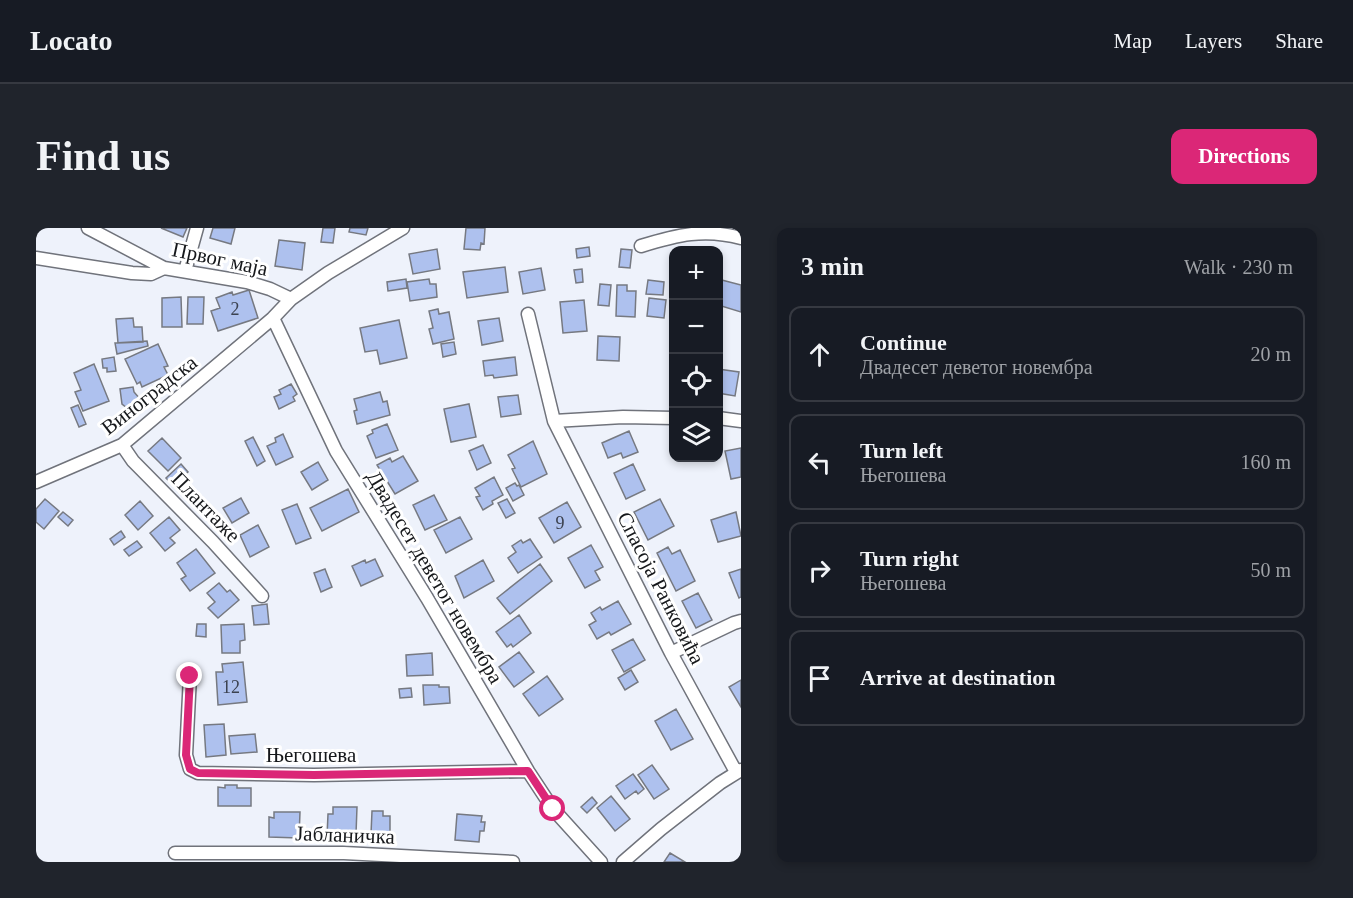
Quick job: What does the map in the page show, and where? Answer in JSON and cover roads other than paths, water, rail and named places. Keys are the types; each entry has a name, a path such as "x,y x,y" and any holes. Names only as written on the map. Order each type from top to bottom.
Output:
{"street":[{"name":"Првог маја","path":"88,228 164,268 247,282 291,299 328,273 403,228"},
{"path":"185,271 197,228"},
{"path":"641,246 682,234 720,232 741,238"},
{"path":"36,258 132,273 151,274 164,268"},
{"path":"273,318 291,299"},
{"name":"Спасоја Ранковића","path":"528,314 554,421 671,653 739,771"},
{"name":"Виноградска","path":"36,482 122,445 273,318"},
{"name":"Двадесет деветог новембра","path":"273,318 336,451 415,577 528,771 553,809 599,861"},
{"path":"554,421 669,417"},
{"path":"723,419 741,421"},
{"name":"Плантаже","path":"122,445 133,461 213,542 262,596"},
{"path":"671,653 741,621"},
{"name":"Његошева","path":"190,676 186,755 190,769 198,773 314,775 528,771"},
{"path":"623,862 661,829 739,771"},
{"name":"Јабланичка","path":"175,853 344,853 513,862"}]}
